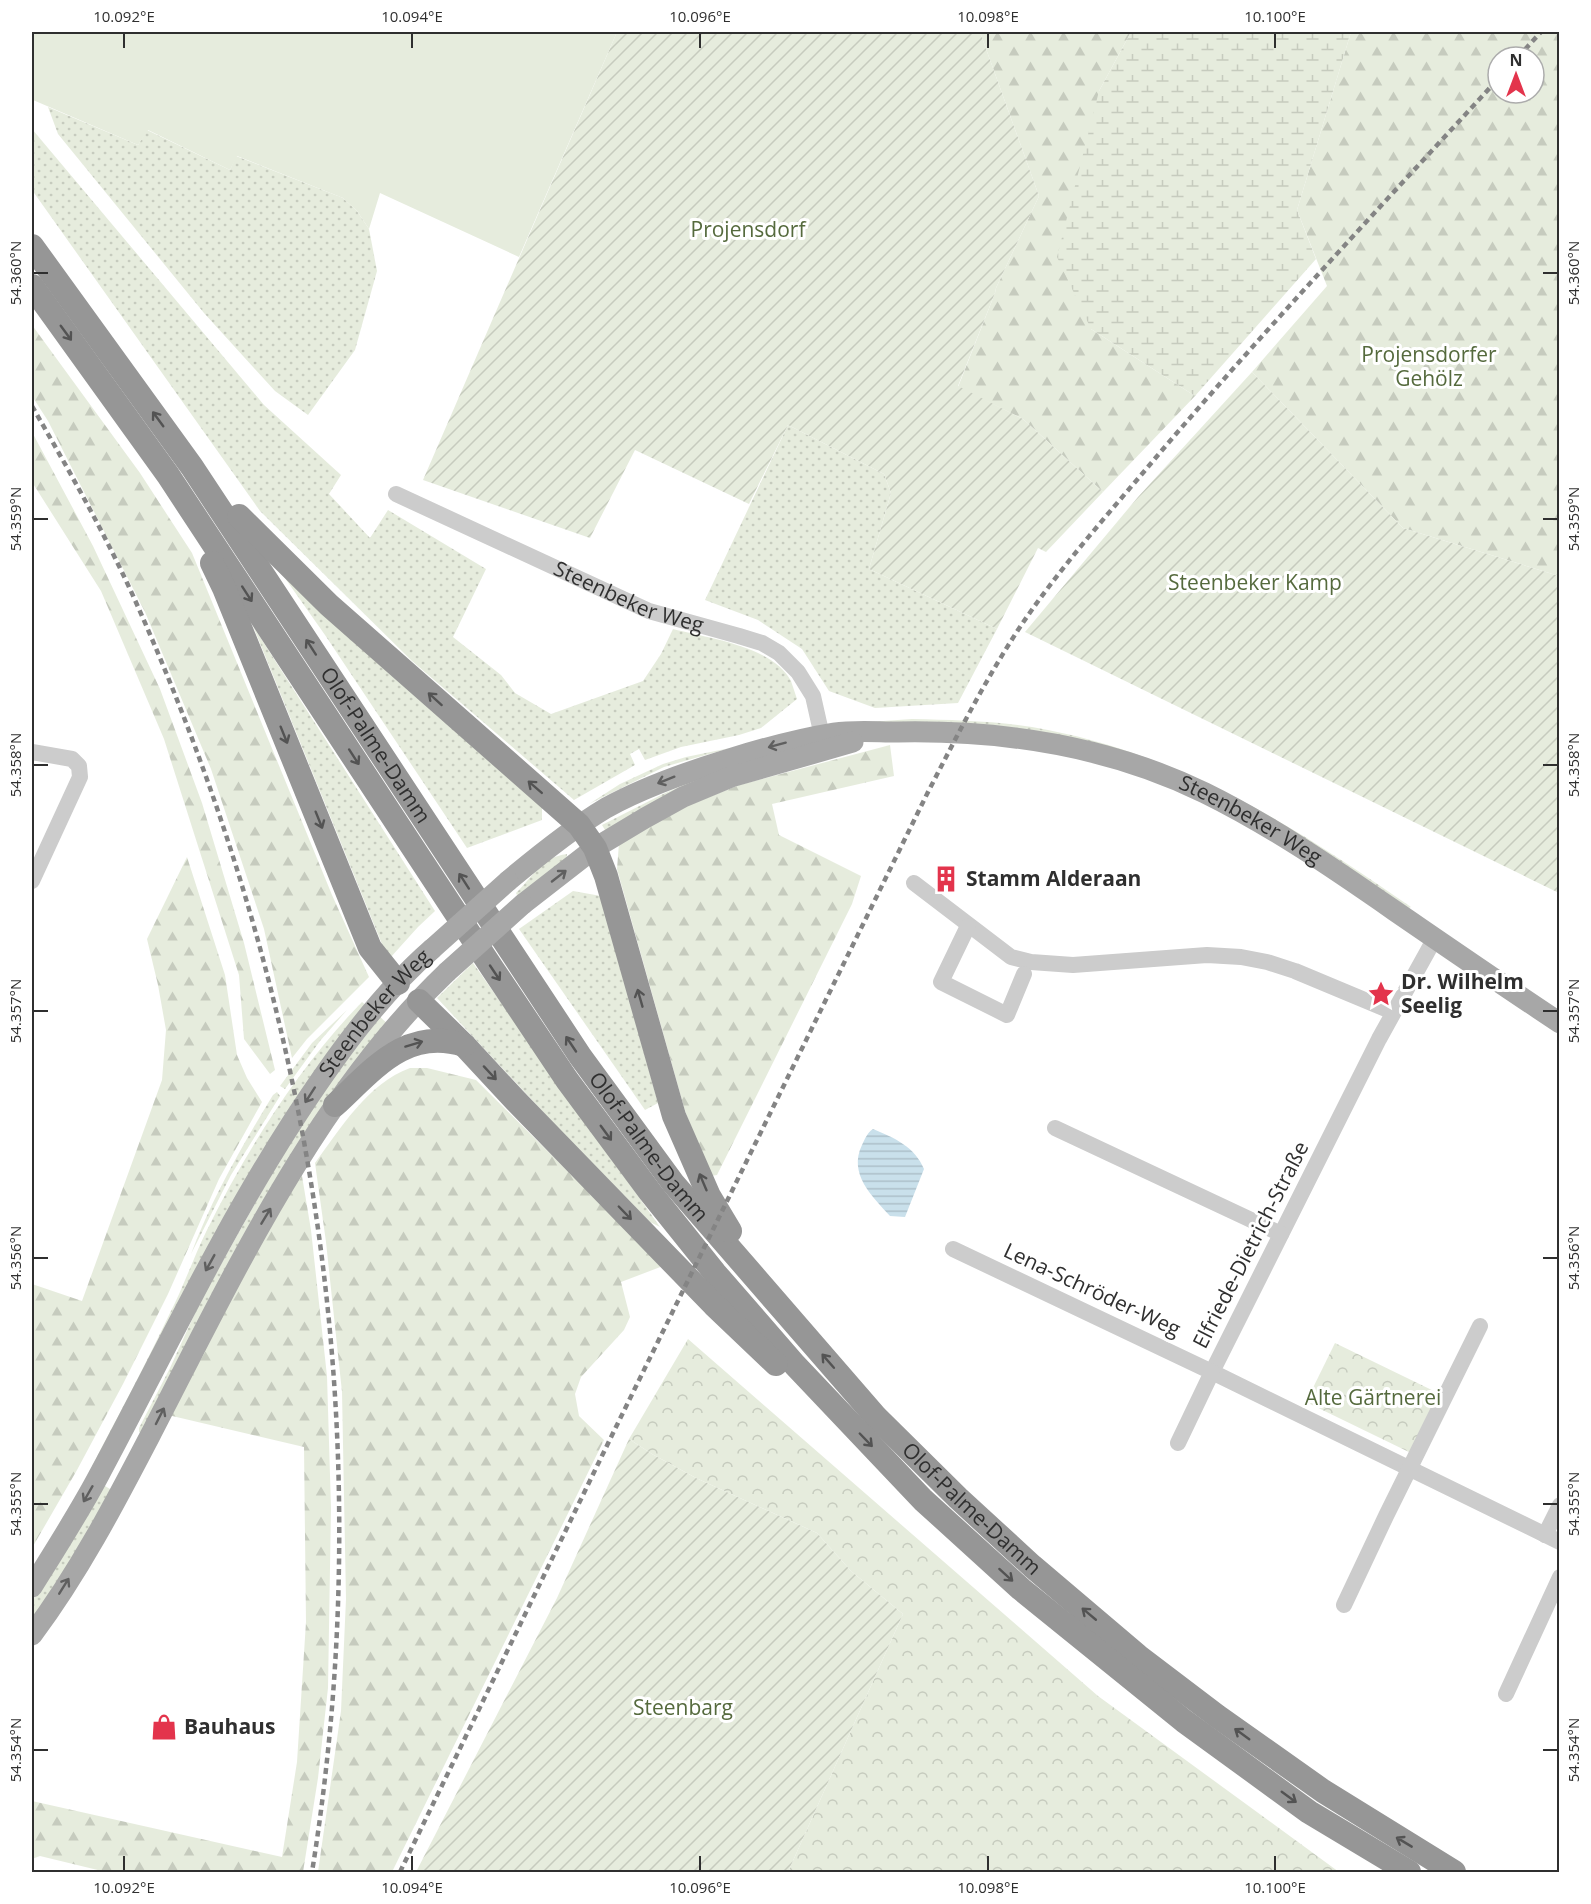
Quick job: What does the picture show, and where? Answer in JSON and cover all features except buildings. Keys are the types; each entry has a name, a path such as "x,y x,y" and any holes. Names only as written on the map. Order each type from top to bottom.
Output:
{"highway":[{"name":"Olof-Palme-Damm","path":"32,246 192,467 579,1056 673,1183 876,1417 958,1498 1032,1566 1138,1656 1217,1716 1323,1791 1454,1872"},
{"name":"Olof-Palme-Damm","path":"32,286 168,475 567,1080 650,1192 715,1273 825,1398 923,1500 1021,1589 1184,1721 1309,1812 1409,1872"},
{"path":"192,467 262,542 329,604 579,825 595,848 606,876 675,1116 709,1196 764,1287"},
{"path":"168,475 224,588 370,948 398,983"},
{"path":"419,1001 769,1359 825,1398"},
{"path":"335,1105 384,1059 404,1047 433,1040 464,1045"}],"main road":[{"name":"Steenbeker Weg","path":"32,1635 96,1534 140,1455 262,1222 335,1105 365,1065 419,1001 447,972 523,904 595,848 645,818 701,789 824,742 862,731 976,732 1036,739 1110,756 1174,779 1292,841 1560,1023"},
{"name":"Steenbeker Weg","path":"32,1587 83,1503 265,1164 320,1080 398,983 432,949 508,881 579,825 617,803 670,778 771,747 824,742"},
{"path":"398,983 419,1001"},
{"path":"116,1442 140,1455"}],"street":[{"name":"Steenbeker Weg","path":"396,494 569,576 649,611 762,644 788,661 808,686 813,696 824,742"},
{"path":"32,752 72,759 79,766 80,777 32,880"},
{"path":"914,883 1011,957 1031,962 1073,965 1207,955 1241,957 1294,971 1393,1012"},
{"path":"968,926 941,982 1006,1015 1024,974"},
{"name":"Elfriede-Dietrich-Straße","path":"1435,938 1393,1012 1212,1372 1552,1538 1560,1505"},
{"path":"1055,1128 1281,1234"},
{"name":"Lena-Schröder-Weg","path":"953,1249 1212,1372"},
{"path":"1344,1605 1480,1326"},
{"path":"1178,1443 1212,1372"},
{"path":"1506,1694 1560,1577"}],"green space":[{"path":"32,32 617,32 519,257 380,193 369,229 357,211 343,198 237,156 230,170 148,130 138,145 33,100"},
{"name":"Projensdorf","path":"617,32 980,32 1039,196 996,288 958,386 1023,419 1103,492 1046,552 1038,548 997,629 869,569 891,493 884,474 788,425 749,504 635,450 590,538 423,480"},
{"path":"980,32 1131,32 1099,91 1091,329 1195,396 1103,492 1023,419 958,387 996,288 1039,196"},
{"path":"1131,32 1351,32 1297,210 1316,259 1195,396 1091,329 1057,257 1099,91"},
{"name":"Projensdorfer Gehölz","path":"1351,32 1559,32 1559,576 1403,528 1252,372 1327,286 1297,210"},
{"path":"48,107 138,145 147,130 230,170 236,156 343,198 357,211 369,229 377,271 355,350 308,415 275,391 204,313 58,134"},
{"path":"32,129 264,405 341,475 329,494 370,538 388,510 486,569 453,637 501,675 515,693 551,714 643,681 661,654 673,629 738,645 770,659 791,681 797,699 761,728 739,735 681,747 645,760 639,749 630,754 635,765 574,800 412,661 260,511 32,190"},
{"path":"32,325 140,473 192,553 332,895 369,977 307,1039 292,1058 264,929 211,769 145,612 48,421 32,396"},
{"name":"Steenbeker Kamp","path":"1252,372 1403,528 1559,576 1559,893 1025,632 1138,497"},
{"path":"788,425 884,474 891,493 869,569 997,629 958,703 875,708 829,691 802,649 758,620 705,600"},
{"path":"32,432 93,546 160,689 202,803 244,943 275,1070 270,1074 244,1039 239,975 164,739 101,591 32,482"},
{"path":"275,564 542,807 542,820 467,848"},
{"path":"253,626 435,911 390,958 386,954"},
{"path":"912,719 980,721 1031,727 1099,742 1147,758 1193,777 1282,823 1411,907 1409,908 1333,857 1187,776 869,722"},
{"path":"890,745 894,776 772,804 779,835 861,876 852,904 717,1175 711,1176 685,1111 617,869 619,843 689,805 739,785"},
{"path":"730,748 664,767 589,804 620,784 663,764"},
{"path":"706,775 608,835 602,825 663,794"},
{"path":"567,854 566,860 518,897 516,893 544,863"},
{"path":"187,857 225,975 237,1055 247,1078 262,1102 219,1179 168,1294 123,1384 32,1548 32,1284 82,1301 162,1080 166,1030 147,939"},
{"path":"573,891 601,896 658,1103 645,1110 519,929"},
{"path":"473,963 660,1227 650,1222 559,1129 437,998"},
{"path":"362,1002 367,1006 95,1467 92,1466 150,1353 206,1232 238,1171 296,1081 317,1053"},
{"path":"347,1010 320,1041 285,1089 280,1086 312,1043"},
{"path":"380,1017 388,1024 141,1433 139,1432 201,1300 304,1116"},
{"path":"410,1068 427,1068 476,1080 663,1266 621,1282 630,1317 624,1330 581,1377 575,1394 579,1416 604,1440 392,1872 318,1872 341,1711 346,1599 342,1392 315,1163 356,1108 368,1096 381,1084"},
{"path":"277,1092 280,1096 231,1175 191,1254 228,1173 250,1133"},
{"path":"301,1170 311,1230 327,1376 331,1508 328,1688 318,1778 303,1872 106,1872 40,1856 32,1859 32,1801 282,1857 297,1762 306,1622 304,1447 168,1415"},
{"path":"688,1339 1098,1696 1339,1872 788,1872 903,1614 851,1571 817,1533 696,1478 629,1439"},
{"name":"Alte Gärtnerei","path":"1335,1343 1440,1394 1411,1453 1306,1402"},
{"name":"Steenbarg","path":"629,1439 696,1478 817,1533 851,1571 903,1614 788,1872 416,1872 557,1598"},
{"path":"103,1485 112,1490 80,1546 32,1620 32,1602"}],"water":[{"path":"873,1129 910,1149 924,1169 905,1217 890,1216 864,1184 860,1175 858,1156 865,1138"}],"railway":[{"path":"1529,45 1541,32"},
{"path":"400,1872 928,792 1007,647 1036,604 1104,518 1326,265 1486,92"},
{"path":"32,406 90,510 130,589 202,767 252,920 291,1075 318,1232 335,1391 339,1551 332,1711 312,1872"}],"place":[{"name":"Stamm Alderaan","path":"946,879"},
{"name":"Dr. Wilhelm Seelig","path":"1381,994"},
{"name":"Bauhaus","path":"164,1727"}]}
